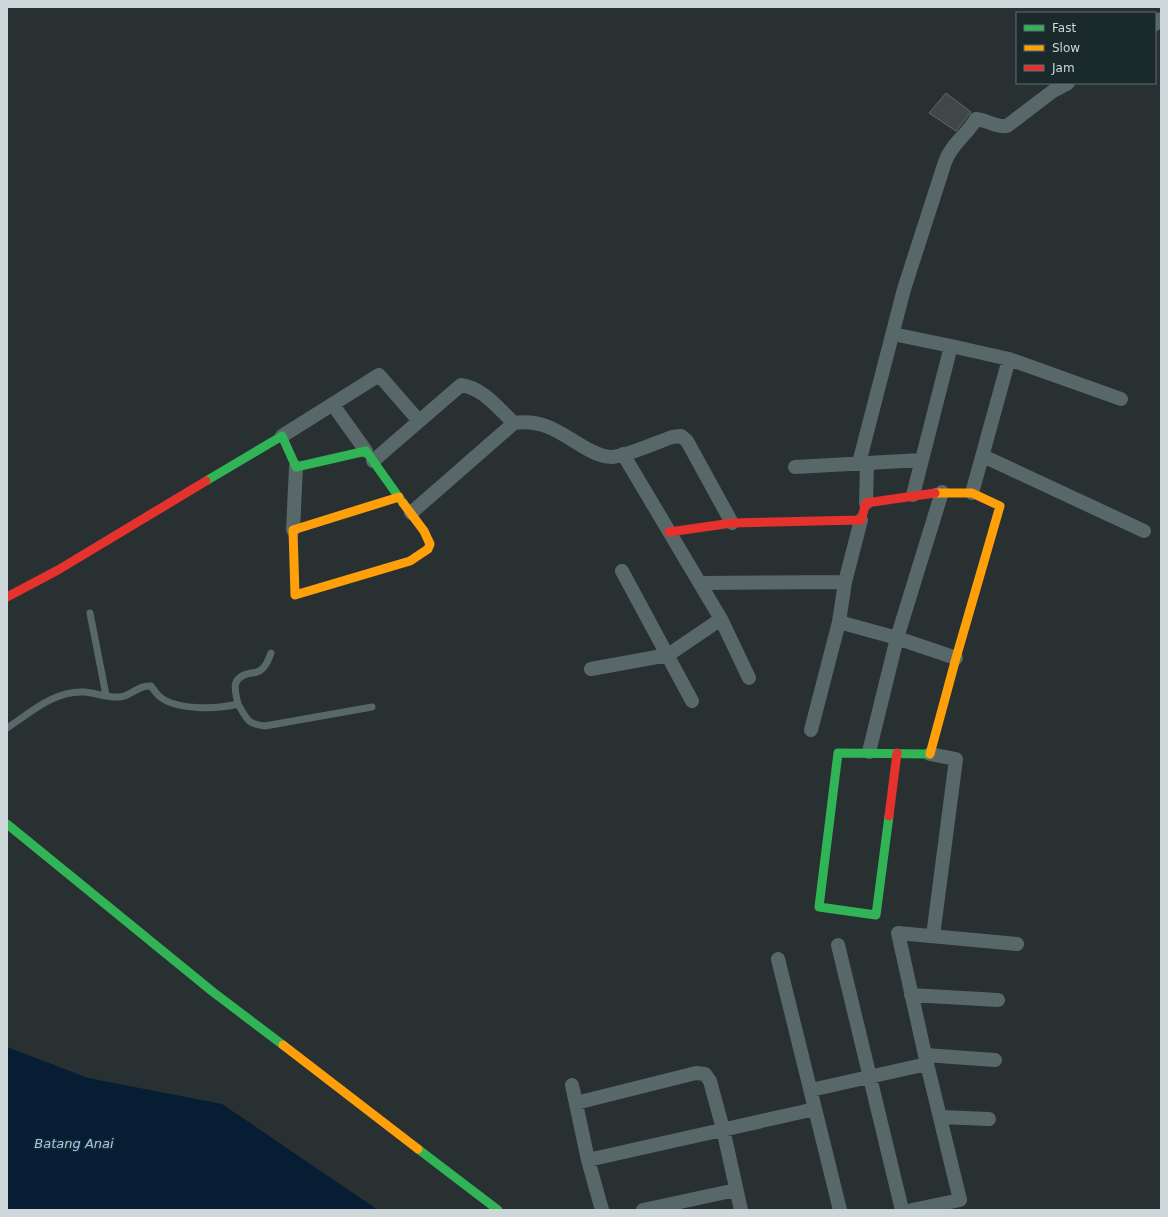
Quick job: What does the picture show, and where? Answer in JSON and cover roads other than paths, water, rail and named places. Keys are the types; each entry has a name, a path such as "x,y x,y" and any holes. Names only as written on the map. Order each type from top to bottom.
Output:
{"street":[{"path":"811,730 839,622 845,582 866,503 863,463 893,334 904,289 945,162 950,150 976,119 982,119 1003,127 1008,126 1053,91 1066,84"},
{"path":"893,334 1010,359 1121,399"},
{"path":"913,495 951,346"},
{"path":"972,493 1010,359"},
{"path":"7,597 58,570 282,436 333,405 378,374 419,421"},
{"path":"296,467 370,456 419,421 461,385 471,387 482,392 514,423"},
{"path":"282,436 296,467 293,530 295,595 410,561 428,549 430,544 424,531 333,405"},
{"path":"411,513 514,423 526,421 547,426 600,455 612,457 672,437 681,436 687,441 732,523"},
{"path":"623,454 721,619 749,678"},
{"path":"983,456 1144,532"},
{"path":"795,467 922,460"},
{"path":"866,503 942,492 972,493 1000,506 930,754"},
{"path":"869,752 897,638 942,492"},
{"path":"293,530 399,497"},
{"path":"669,532 732,523 861,520"},
{"path":"622,571 692,701"},
{"path":"700,583 845,582"},
{"path":"591,669 668,655 721,619"},
{"path":"839,622 897,638 956,658"},
{"path":"897,753 876,915 819,907 838,753 869,752 930,754 956,759 933,936"},
{"path":"7,824 212,992 498,1210"},
{"path":"912,1210 960,1200 926,1059 898,933 1017,944"},
{"path":"838,945 902,1210"},
{"path":"778,959 840,1210"},
{"path":"912,995 998,1000"},
{"path":"811,1090 869,1077 926,1059 995,1060"},
{"path":"576,1103 701,1073 705,1074 710,1081 723,1129 741,1210"},
{"path":"572,1086 588,1160 602,1210"},
{"path":"588,1160 723,1129 815,1110"},
{"path":"940,1117 989,1119"},
{"path":"643,1210 736,1190"}],"lane":[{"path":"90,613 106,695"},
{"path":"271,652 262,670 242,676 236,681 234,687 238,704 249,722 256,725 266,726 372,707"},
{"path":"7,728 52,698 77,692 122,697 145,685 151,686 159,696 182,705 201,708 238,704"}],"water":[{"name":"Batang Anai","path":"7,1047 88,1078 222,1104 378,1210 7,1210"}]}
